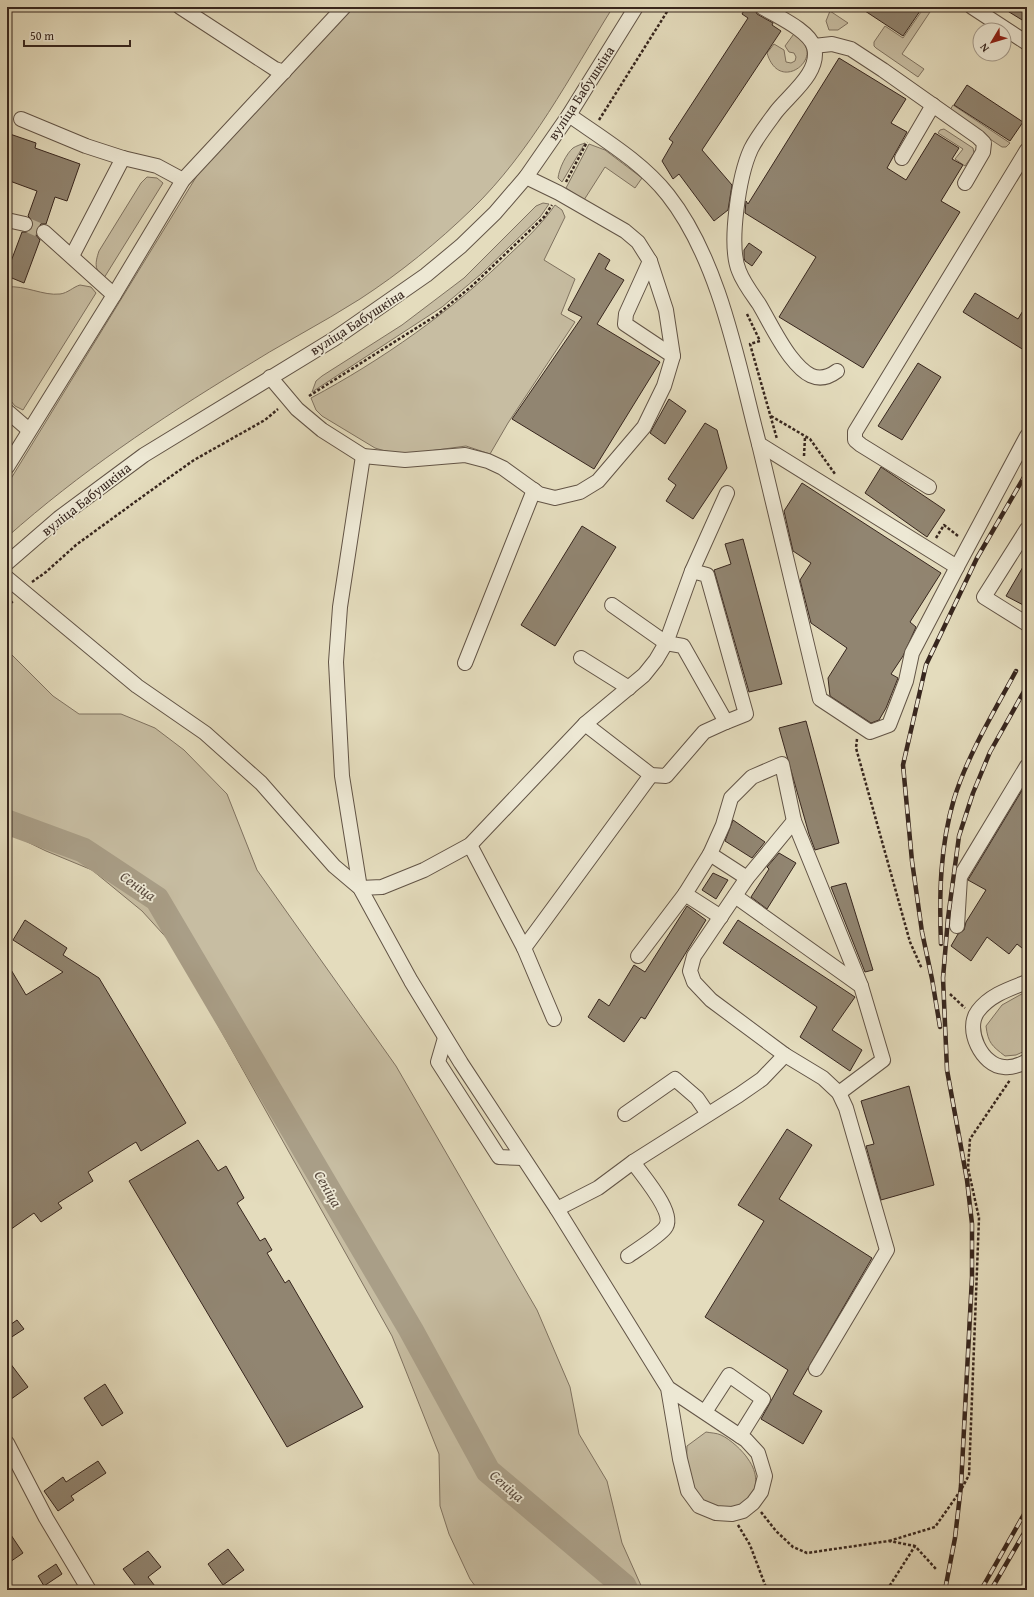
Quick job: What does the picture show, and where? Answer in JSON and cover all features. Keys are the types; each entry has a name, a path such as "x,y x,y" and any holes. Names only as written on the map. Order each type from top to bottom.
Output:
{"street":[{"path":"180,7 275,69 284,72"},
{"path":"7,467 114,295 183,180 344,7"},
{"name":"вуліца Бабушкіна","path":"7,563 59,518 144,455 334,339 426,275 495,213 526,177 569,115 636,7"},
{"path":"762,7 805,33 814,46 815,58 811,70 776,112 751,149 741,180 734,249 739,271 790,357 809,375 820,379 830,376 837,371"},
{"path":"972,7 1027,43"},
{"path":"814,46 832,44 851,50 933,105 984,143 983,152 965,184"},
{"path":"902,158 933,105"},
{"path":"569,115 643,168 668,195 686,222 714,282 759,444 820,699 870,732 889,725 906,681 912,653 1027,436"},
{"path":"21,119 86,146 123,158 157,166 183,180"},
{"path":"929,487 861,445 855,440 855,432 1027,150"},
{"path":"72,256 123,158"},
{"path":"270,378 297,409 322,430 363,456 405,460 465,455 488,461 503,468 539,494 555,498 580,492 598,481 644,427 664,386 673,356 666,310 650,261 638,242 625,231 559,193 526,177"},
{"path":"7,220 25,224"},
{"path":"44,232 114,295"},
{"path":"650,261 626,314 625,324 630,329 673,356"},
{"path":"7,411 29,430"},
{"path":"759,444 957,567"},
{"path":"363,456 340,607 336,662 342,776 360,888 411,981 445,1038 558,1209 668,1388 680,1459 688,1491 699,1506 716,1513 732,1514 743,1511 753,1503 761,1492 765,1476 758,1453 740,1436 668,1388"},
{"path":"465,663 534,490"},
{"path":"7,578 137,686 205,733 261,784 334,866 360,888 382,887 424,870 470,845 585,724 644,675 656,660 666,643 692,571 728,494"},
{"path":"1027,529 984,597 1027,624"},
{"path":"585,724 651,775 666,776 704,732 746,714 707,575 692,571"},
{"path":"612,605 666,643 683,646 726,722"},
{"path":"581,658 629,688"},
{"path":"638,956 685,894 710,854 723,825 731,798 752,777 782,764 794,821 861,986 882,1060 839,1093"},
{"path":"957,926 960,877 1027,766"},
{"path":"524,948 651,775"},
{"path":"794,821 747,878 694,956 690,971 694,982 711,1000 785,1055 823,1078 839,1093 846,1108 887,1250 816,1369"},
{"path":"470,845 524,948 554,1019"},
{"path":"710,854 747,878"},
{"path":"685,894 721,917"},
{"path":"735,896 861,986"},
{"path":"1023,1063 1004,1067 994,1064 986,1057 979,1049 975,1037 974,1017 978,1011 994,996 1027,982"},
{"path":"445,1038 438,1062 499,1157 523,1158"},
{"path":"558,1209 598,1188 633,1162 762,1079 785,1055"},
{"path":"625,1114 675,1079 698,1098 708,1114"},
{"path":"628,1256 666,1228 668,1220 663,1204 633,1162"},
{"path":"705,1412 729,1375 763,1399 740,1436"},
{"path":"7,1443 46,1518 89,1590"}],"path":[{"path":"309,396 366,361 452,302 473,285 544,217 559,193 592,132 670,7"},
{"path":"7,607 23,591 76,545 126,508 194,460 253,427 278,409"},
{"path":"770,416 810,439 837,478"},
{"path":"857,723 856,748 910,942 922,969"},
{"path":"950,994 974,1017"},
{"path":"753,1503 776,1531 793,1547 807,1553 889,1541 935,1526 961,1490 969,1475 979,1218 968,1168 970,1139 1023,1063"},
{"path":"732,1514 750,1545 767,1590"},
{"path":"889,1541 915,1546 936,1569"},
{"path":"887,1590 915,1546"}],"shaded area":[{"path":"354,7 613,7 565,86 513,163 472,209 446,233 404,268 360,299 209,389 120,448 62,491 7,537 7,485 198,174"},
{"path":"830,11 848,23 838,30 829,30 826,21"},
{"path":"921,12 930,12 902,54 924,69 918,77 876,48 874,46 874,42 885,26 903,38"},
{"path":"796,31 806,47 807,54 805,61 794,71 786,72 779,70 772,64 767,53 774,44 784,50 786,62 791,63 795,61 796,57 794,53 789,52 785,46"},
{"path":"953,105 1010,143 1006,147 1002,147 952,114 950,110"},
{"path":"944,129 973,148 974,153 965,166 955,159 963,149 938,133 940,130"},
{"path":"585,143 562,182 558,178 565,158 573,148"},
{"path":"589,144 605,150 642,178 635,188 605,167 584,200 566,188"},
{"path":"147,177 157,178 163,183 104,278 98,272 96,266 99,251 141,183"},
{"path":"543,203 549,204 540,217 481,274 442,307 312,392 316,381 322,376 402,325 464,278 536,206"},
{"path":"555,205 562,210 565,217 544,260 575,279 561,314 575,322 508,423 490,454 466,446 407,454 385,451 375,448 322,416 316,410 311,398 390,351 440,315 488,275 522,243"},
{"path":"80,285 91,287 96,293 23,410 15,406 7,396 7,287 60,294"},
{"path":"7,650 53,696 79,714 121,714 155,728 184,750 227,794 257,870 396,1066 537,1310 570,1387 579,1434 607,1481 622,1543 643,1590 478,1590 470,1579 449,1534 440,1506 439,1454 392,1336 173,945 142,911 92,870 46,851 7,832"},
{"path":"1027,991 1027,1050 1016,1055 1005,1056 991,1044 986,1026 1002,1005"},
{"path":"706,1432 721,1435 743,1452 748,1459 755,1477 753,1492 743,1504 729,1510 713,1508 699,1498 689,1478 687,1446"}],"building":[{"path":"746,7 754,7 757,14 773,23 772,25 781,31 702,150 732,185 728,210 714,221 679,174 673,179 662,161 673,142 669,139 748,18 742,14"},
{"path":"859,7 913,7 920,11 903,36"},
{"path":"1001,7 1027,7 1027,23"},
{"path":"839,58 906,99 891,123 907,132 887,168 906,180 935,133 959,148 952,159 963,165 941,201 960,212 863,368 779,317 816,257 745,213 746,201 748,204"},
{"path":"967,85 1023,122 1010,141 954,105"},
{"path":"7,133 36,143 35,148 80,164 67,201 55,197 46,224 41,224 36,230 36,235 40,240 24,283 7,276 7,272 22,232 28,232 33,226 33,221 28,216 37,191 7,180"},
{"path":"749,243 762,252 752,266 745,261 744,258 744,250"},
{"path":"599,253 610,260 605,269 624,280 597,324 660,362 594,469 512,419 582,317 568,310"},
{"path":"975,293 1018,319 1027,304 1027,352 963,312"},
{"path":"918,363 941,377 902,440 878,426"},
{"path":"669,399 686,411 665,444 650,433"},
{"path":"705,423 717,430 727,468 693,519 666,501 676,485 668,479"},
{"path":"881,467 945,510 927,537 865,493"},
{"path":"802,483 941,573 910,622 916,627 903,656 891,674 898,678 886,708 879,720 871,723 830,696 828,678 847,648 811,623 800,580 811,563 793,551 784,511"},
{"path":"582,526 616,547 555,646 521,625"},
{"path":"743,539 782,684 749,692 714,570 731,564 725,544"},
{"path":"1027,560 1027,607 1006,596"},
{"path":"806,721 839,843 815,850 809,834 779,728"},
{"path":"1027,782 1027,940 1022,948 1017,944 1009,954 987,937 971,961 951,946 958,934 964,930 966,922 986,890 968,880"},
{"path":"733,820 765,842 752,858 725,841"},
{"path":"779,853 796,863 767,909 751,897 769,869 767,867"},
{"path":"713,873 728,880 716,899 702,890"},
{"path":"846,883 873,970 865,972 831,887"},
{"path":"687,906 706,920 645,1019 641,1017 624,1042 588,1017 599,999 609,1006 634,965 645,972"},
{"path":"25,920 67,948 63,955 99,978 186,1123 141,1151 136,1142 88,1172 93,1181 58,1203 62,1208 41,1222 34,1213 7,1232 7,963 26,995 63,972 13,940"},
{"path":"738,920 855,997 832,1030 862,1050 850,1071 800,1037 817,1007 723,943"},
{"path":"909,1086 934,1185 881,1200 866,1146 874,1144 861,1101"},
{"path":"787,1129 812,1145 779,1199 872,1258 793,1394 822,1411 803,1444 761,1419 788,1370 705,1317 764,1221 738,1205"},
{"path":"198,1140 218,1171 226,1166 244,1198 237,1203 260,1241 265,1238 272,1250 267,1253 285,1283 289,1280 363,1407 287,1447 129,1181"},
{"path":"17,1320 24,1329 7,1340 7,1327"},
{"path":"7,1359 28,1387 7,1402"},
{"path":"105,1384 123,1413 102,1426 84,1398"},
{"path":"98,1461 106,1473 71,1496 74,1500 58,1511 44,1491 63,1477 66,1482"},
{"path":"7,1529 23,1553 7,1564"},
{"path":"228,1549 244,1570 223,1585 208,1564"},
{"path":"148,1551 161,1567 148,1577 158,1590 139,1590 123,1569"},
{"path":"56,1564 62,1574 44,1586 38,1576"}],"waterway":[{"name":"Сеніца","path":"7,822 83,850 157,899 411,1330 488,1471 624,1586 626,1590"}],"tunnel":[{"path":"25,224 44,232"}],"railway":[{"path":"940,1027 922,932 912,861 903,765 926,665 977,558 1027,472"},
{"path":"941,944 940,907 943,853 949,817 966,766 1016,671"},
{"path":"945,1590 955,1538 961,1486 972,1277 972,1224 967,1180 947,1070 943,978 948,918 959,836 973,793 990,752 1027,686"},
{"path":"981,1590 1027,1509"},
{"path":"991,1590 1027,1528"}]}
